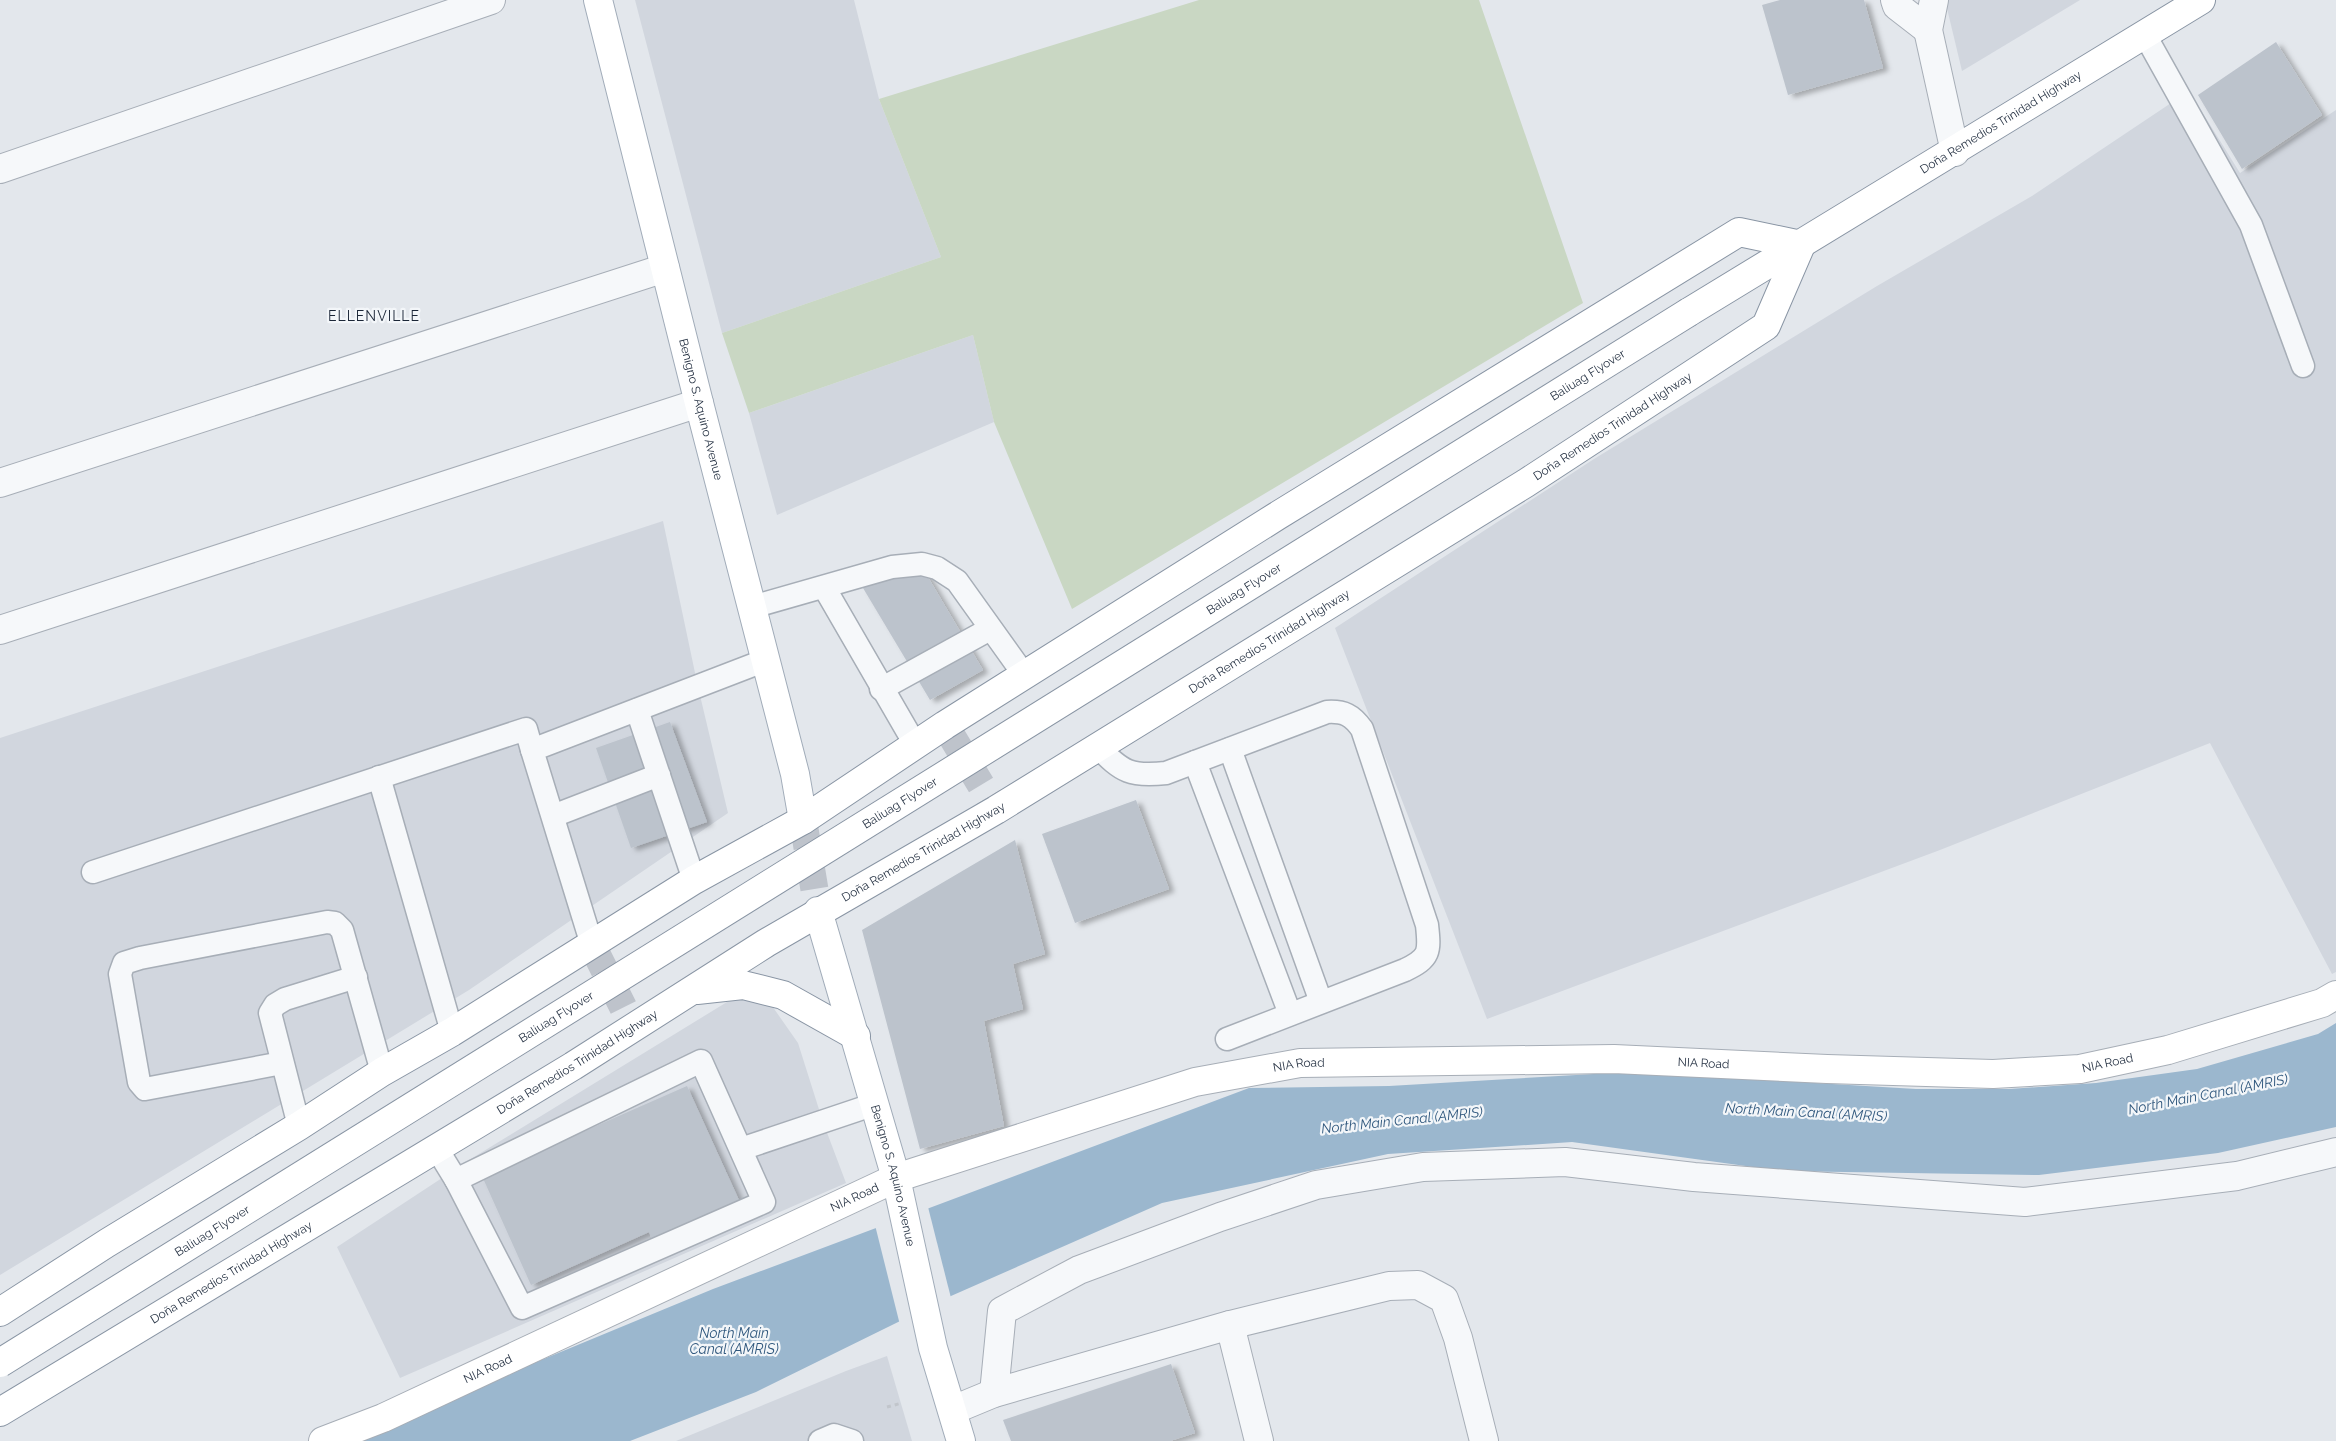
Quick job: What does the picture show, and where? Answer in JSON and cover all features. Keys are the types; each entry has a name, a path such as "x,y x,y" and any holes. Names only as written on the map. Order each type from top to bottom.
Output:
{"main road":[{"name":"Benigno S. Aquino Avenue","path":"598,0 698,403 795,774 803,820"},
{"name":"Doña Remedios Trinidad Highway","path":"0,1412 573,1066 690,990 818,911 996,810 1526,483 1766,326 1800,245 2202,0"},
{"path":"0,1312 107,1243 299,1126 382,1072 452,1032 694,880 803,820 1025,676 1362,464 1739,232 1800,245"},
{"name":"Baliuag Flyover","path":"0,1363 1689,312 1800,245"},
{"name":"Benigno S. Aquino Avenue","path":"818,911 896,1178 933,1348 961,1441"},
{"path":"690,990 743,985 783,995 856,1036"},
{"name":"NIA Road","path":"323,1441 392,1414 896,1178 1195,1082 1300,1063 1614,1059 1828,1069 1993,1074 2080,1069 2168,1050 2322,1003 2336,995"}],"street":[{"path":"0,169 491,0"},
{"path":"1895,0 1897,6 1928,30"},
{"path":"1934,0 1928,30 1954,152"},
{"path":"0,483 665,268"},
{"path":"0,630 698,403"},
{"path":"994,1394 1002,1311 1079,1270 1220,1217 1316,1185 1423,1167 1564,1162 1694,1177 2025,1202 2237,1176 2336,1152"},
{"path":"953,1410 994,1394 1230,1325 1389,1286 1418,1285 1444,1299 1458,1338 1484,1441"},
{"path":"1230,1325 1259,1441"}],"lane":[{"path":"2145,35 2251,225 2303,366"},
{"path":"752,607 892,567 922,564 937,568 957,581 1025,676"},
{"path":"824,587 881,689 916,746"},
{"path":"881,689 990,628"},
{"path":"532,750 766,660"},
{"path":"637,710 694,880"},
{"path":"1098,747 1117,767 1130,773 1145,775 1166,773 1326,712 1341,711 1353,717 1362,730 1427,924 1429,943 1427,954 1421,962 1227,1039"},
{"path":"93,872 378,776 526,729 592,945"},
{"path":"1230,749 1321,1002"},
{"path":"1195,762 1290,1014"},
{"path":"553,816 659,775"},
{"path":"378,776 452,1032"},
{"path":"282,1063 144,1089 139,1082 120,974 124,963 140,958 327,922 336,923 342,930 382,1072"},
{"path":"299,1126 270,1013 275,1005 285,998 356,977"},
{"path":"437,1149 456,1180 522,1308 764,1202 701,1062 456,1180"},
{"path":"741,1149 875,1104"}],"path":[{"path":"887,1407 902,1403"}],"shaded area":[{"path":"635,0 854,0 879,99 941,257 722,333"},
{"path":"1945,0 2080,0 1962,71"},
{"path":"2189,91 2240,173 2336,110 2336,972 2332,974 2210,743 1940,850 1487,1019 1335,628 1594,459 1877,286 2032,196"},
{"path":"973,335 994,422 777,515 749,413"},
{"path":"663,521 698,687 728,813 469,990 0,1275 0,738"},
{"path":"745,991 770,1003 798,1043 823,1122 846,1183 400,1378 337,1247 474,1157"},
{"path":"887,1356 912,1441 676,1441 846,1371"}],"green space":[{"path":"1199,0 1479,0 1583,303 1072,609 994,422 973,335 749,413 722,333 941,257 879,99"}],"water":[{"name":"North Main Canal (AMRIS)","path":"2336,1023 2336,1127 2218,1153 2039,1175 1782,1171 1572,1142 1388,1154 1162,1203 951,1296 756,1392 630,1441 345,1441 713,1289 1249,1088 1389,1086 1628,1072 1916,1089 2009,1089 2096,1083 2197,1069 2318,1034"}],"pier":[{"path":"928,1207 951,1298 900,1325 875,1225"}],"building":[{"path":"1780,0 1864,0 1883,68 1788,95 1762,5"},
{"path":"2276,42 2322,115 2242,169 2198,95"},
{"path":"916,557 983,670 930,700 863,588"},
{"path":"670,722 707,822 631,848 596,748"},
{"path":"1136,800 1169,889 1075,923 1042,834"},
{"path":"1015,840 1045,954 1013,964 1023,1009 984,1021 1004,1126 920,1149 862,930"},
{"path":"687,1086 743,1209 656,1248 649,1232 531,1285 482,1176"},
{"path":"1171,1364 1195,1433 1170,1441 1011,1441 1003,1420"}],"tunnel":[{"path":"945,725 996,810"},
{"path":"803,820 818,911"},
{"path":"592,945 633,1027"}],"district":[{"name":"ELLENVILLE","path":"374,316"}]}
